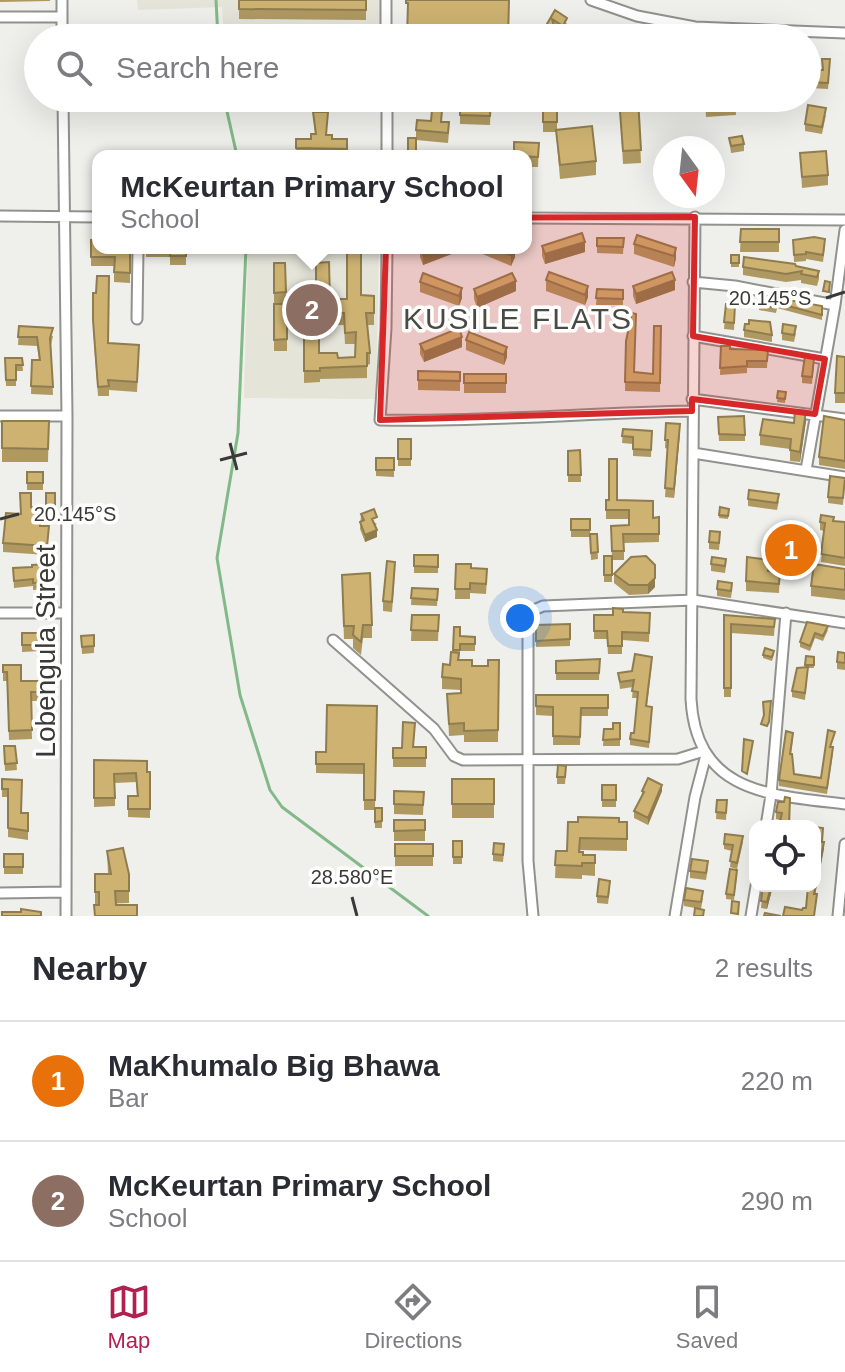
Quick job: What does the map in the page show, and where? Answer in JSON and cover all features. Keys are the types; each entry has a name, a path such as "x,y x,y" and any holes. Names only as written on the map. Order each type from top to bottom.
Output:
{"street":[{"path":"62,0 62,24"},
{"path":"386,0 386,24"},
{"path":"591,0 637,16 679,24"},
{"path":"0,17 62,17"},
{"path":"821,32 845,33"},
{"name":"Lobengula Street","path":"63,112 67,416 66,916"},
{"path":"387,112 387,150"},
{"path":"0,216 92,217"},
{"path":"675,916 705,753 692,707 695,217"},
{"path":"532,218 845,220"},
{"path":"806,470 845,230"},
{"path":"137,319 138,254"},
{"path":"387,254 380,420 692,411"},
{"path":"693,282 735,286 835,305"},
{"path":"693,336 825,359"},
{"path":"692,399 845,419"},
{"path":"0,416 67,416"},
{"path":"693,453 845,477"},
{"path":"533,916 528,861 528,620 534,610 543,606 693,600 845,623"},
{"path":"0,613 66,613"},
{"path":"767,820 786,613"},
{"path":"333,640 434,729 454,756 463,760 678,759 705,753"},
{"path":"705,753 734,781 752,790 845,804"},
{"path":"838,916 845,844"},
{"path":"0,893 66,892"},
{"path":"751,916 755,892"}],"highlighted area":[{"path":"695,217 693,336 825,359 815,414 692,399 692,411 380,420 387,218"}],"shaded area":[{"path":"137,0 382,0 382,24 223,24 222,7 138,10"},
{"path":"248,254 379,254 376,399 244,398"}],"building":[{"path":"239,0 366,0 366,10 239,9"},
{"path":"406,0 509,0 508,24 407,24"},
{"path":"555,10 567,18 564,24 552,19 553,24 547,24"},
{"path":"822,59 830,59 828,83 821,83"},
{"path":"821,107 826,108 822,127 805,124 807,112 821,112"},
{"path":"313,112 328,112 326,135 332,135 332,139 347,139 347,149 296,148 296,139 311,139 311,134 316,134"},
{"path":"432,112 442,112 441,122 449,122 448,133 416,130 417,120 431,121"},
{"path":"460,112 490,112 490,116 460,115"},
{"path":"543,112 557,112 557,122 543,122"},
{"path":"620,112 639,112 641,150 623,151"},
{"path":"592,126 596,161 560,165 556,130"},
{"path":"742,136 744,144 731,146 729,138"},
{"path":"408,138 416,138 416,150 408,150"},
{"path":"514,142 539,143 538,157 532,157 532,150 514,150"},
{"path":"826,151 828,175 802,177 800,153"},
{"path":"741,229 779,229 779,242 740,242"},
{"path":"582,233 585,242 545,254 542,246"},
{"path":"637,235 676,248 674,256 634,244"},
{"path":"597,238 624,238 623,247 597,246"},
{"path":"825,239 823,255 806,252 794,255 793,240"},
{"path":"91,240 92,254 130,254 130,273 114,272 115,257 91,257"},
{"path":"347,254 361,254 361,295 374,296 374,313 366,313 370,353 367,353 367,366 304,371 304,335 319,335 319,353 337,353 338,358 355,357 356,332 345,333 344,313 287,313 287,339 274,340 274,304 300,304 299,295 316,294 316,263 329,262 330,299 347,299"},
{"path":"731,255 739,255 739,263 731,263"},
{"path":"744,257 795,264 819,271 817,277 801,274 802,271 786,274 743,267"},
{"path":"274,263 285,263 286,292 274,293"},
{"path":"549,272 588,286 585,295 546,280"},
{"path":"672,272 675,280 636,294 633,286"},
{"path":"423,273 462,288 459,296 420,282"},
{"path":"512,273 516,281 477,297 474,289"},
{"path":"97,276 109,276 108,343 139,345 137,382 108,380 109,386 98,387 93,320 93,293 96,293"},
{"path":"825,281 830,282 829,292 823,291"},
{"path":"597,289 623,290 623,299 596,298"},
{"path":"760,295 822,306 822,315 777,303 776,308 759,305"},
{"path":"726,304 735,305 734,323 724,322"},
{"path":"632,313 636,314 634,372 653,374 654,326 661,326 660,383 625,382 626,341"},
{"path":"749,320 770,322 772,335 744,330"},
{"path":"783,324 796,326 794,335 782,333"},
{"path":"19,326 53,328 50,338 53,387 31,386 32,360 40,360 37,337 18,337"},
{"path":"459,328 462,337 424,352 420,344"},
{"path":"469,332 507,347 504,355 466,340"},
{"path":"721,346 768,350 767,361 747,361 747,366 720,368"},
{"path":"805,356 814,358 812,377 802,376"},
{"path":"837,356 845,357 845,393 835,393"},
{"path":"5,358 22,358 23,365 16,365 16,380 6,380"},
{"path":"418,371 460,372 460,381 418,380"},
{"path":"464,374 506,374 506,383 464,383"},
{"path":"778,391 786,392 785,399 777,398"},
{"path":"795,410 806,411 800,452 790,450 791,439 760,435 763,419 794,423"},
{"path":"744,416 745,435 719,434 718,417"},
{"path":"824,416 845,420 845,461 819,457"},
{"path":"2,421 49,421 48,449 2,448"},
{"path":"666,423 680,424 674,489 665,488"},
{"path":"623,429 652,431 651,450 633,449 633,437 622,436"},
{"path":"398,439 411,439 411,459 398,459"},
{"path":"580,450 581,475 568,475 568,451"},
{"path":"376,458 394,458 394,470 376,470"},
{"path":"609,459 617,459 617,500 653,501 653,518 659,517 659,534 623,534 624,551 612,551 611,526 629,525 629,510 606,510 606,500 609,500"},
{"path":"27,472 43,472 43,483 27,483"},
{"path":"830,476 845,478 843,498 828,497"},
{"path":"749,490 779,494 777,503 748,499"},
{"path":"20,493 31,493 31,507 41,508 40,526 49,526 47,546 3,543 6,513 21,514"},
{"path":"46,493 55,493 55,506 46,506"},
{"path":"720,507 729,509 728,516 719,515"},
{"path":"374,509 377,517 372,519 377,530 365,535 360,522 364,520 361,514"},
{"path":"821,515 845,522 845,558 821,554 825,523 820,522"},
{"path":"571,519 590,519 590,530 571,530"},
{"path":"710,531 720,532 719,543 709,542"},
{"path":"590,534 597,534 598,552 591,553"},
{"path":"414,555 438,555 438,567 414,566"},
{"path":"604,556 612,556 612,575 604,575"},
{"path":"646,556 655,565 655,578 648,585 629,585 614,574 631,557"},
{"path":"712,557 726,559 725,566 711,564"},
{"path":"747,557 770,560 768,571 780,572 779,584 746,581"},
{"path":"387,561 395,562 392,602 383,601"},
{"path":"47,564 48,582 33,583 33,579 14,581 13,568"},
{"path":"456,564 487,569 486,584 470,583 470,589 455,589"},
{"path":"814,564 845,569 845,590 811,586"},
{"path":"370,573 372,625 363,625 361,642 353,635 354,626 344,626 342,575"},
{"path":"718,581 732,583 731,591 717,589"},
{"path":"412,588 438,589 437,600 411,598"},
{"path":"613,608 623,609 623,612 650,613 649,633 622,632 622,646 608,646 607,631 594,631 594,615 613,615"},
{"path":"412,615 439,615 438,631 411,630"},
{"path":"724,615 775,619 774,627 731,624 731,688 724,688"},
{"path":"807,622 828,626 823,636 815,633 810,646 800,642"},
{"path":"570,624 570,639 536,641 536,625"},
{"path":"454,627 460,627 460,636 475,637 475,644 460,644 460,650 453,650"},
{"path":"22,633 41,633 41,645 22,645"},
{"path":"94,635 94,646 82,647 81,636"},
{"path":"765,648 774,651 772,657 763,655"},
{"path":"451,652 459,653 458,660 472,660 472,666 488,666 488,660 499,660 498,730 464,731 464,723 449,724 447,694 461,693 461,679 442,677 443,664 450,665"},
{"path":"838,652 845,653 845,663 837,662"},
{"path":"635,654 652,657 646,706 652,707 649,742 630,739 631,733 634,733 638,692 632,691 634,680 620,682 618,673 632,671"},
{"path":"806,656 814,657 814,665 805,665"},
{"path":"600,659 599,673 556,673 556,661"},
{"path":"3,665 21,665 21,681 51,681 51,692 31,692 32,730 9,731 7,672 3,672"},
{"path":"808,667 805,693 792,691 797,668"},
{"path":"536,695 608,695 608,708 581,708 580,737 553,736 553,707 536,706"},
{"path":"771,701 767,726 761,724 763,702"},
{"path":"327,705 377,706 375,800 364,800 364,764 316,764 316,752 326,752"},
{"path":"403,722 415,723 413,747 426,747 426,758 393,758 393,748 402,748"},
{"path":"613,723 620,723 620,739 603,740 604,729 613,729"},
{"path":"828,730 835,732 830,747 833,747 827,788 779,780 786,731 793,733 790,754 794,774 821,778"},
{"path":"744,739 753,741 747,774 742,771"},
{"path":"4,746 15,746 17,763 5,764"},
{"path":"94,760 147,761 150,809 128,809 128,796 138,796 136,773 114,774 115,798 94,798"},
{"path":"558,765 566,766 565,777 557,777"},
{"path":"648,778 662,785 648,818 634,811"},
{"path":"2,779 22,780 21,813 28,813 28,831 8,828 8,789 2,789"},
{"path":"452,779 494,779 494,804 452,804"},
{"path":"602,785 616,785 616,800 602,800"},
{"path":"394,791 424,792 423,805 394,804"},
{"path":"785,797 790,798 789,820 780,820 782,813 776,812 778,802 784,802"},
{"path":"717,800 727,800 726,813 716,812"},
{"path":"375,808 382,808 382,821 375,822"},
{"path":"578,817 619,818 619,822 627,822 627,839 580,838 579,852 595,855 595,863 555,865 556,851 567,851 568,822 578,822"},
{"path":"394,820 425,820 425,830 394,831"},
{"path":"821,828 824,842 821,858"},
{"path":"725,834 743,836 737,863 730,861 733,845 724,844"},
{"path":"453,841 462,841 462,857 453,857"},
{"path":"494,843 504,844 503,855 493,854"},
{"path":"395,844 433,844 433,856 395,856"},
{"path":"123,848 129,891 115,891 116,905 137,905 137,916 95,916 94,905 99,905 99,892 95,892 95,874 111,874 107,851"},
{"path":"4,854 23,854 23,867 4,867"},
{"path":"692,859 708,861 706,873 690,871"},
{"path":"730,869 737,870 734,895 726,894"},
{"path":"599,879 610,881 608,897 597,896"},
{"path":"686,888 703,891 701,902 684,900"},
{"path":"762,892 770,892 767,902 761,901"},
{"path":"807,892 814,892 817,894 814,916 783,916 785,907 806,908"},
{"path":"732,901 739,902 738,914 731,913"},
{"path":"695,908 704,910 703,916 694,916"},
{"path":"21,909 41,912 41,916 2,916 2,912 21,912"}],"waterway":[{"path":"216,0 217,24"},
{"path":"227,112 236,150"},
{"path":"246,254 238,433 217,558 240,695 270,790 282,807 428,916"}],"place":[{"name":"McKeurtan Primary School","path":"312,310"},
{"name":"MaKhumalo Big Bhawa","path":"791,550"}],"district":[{"name":"KUSILE FLATS","path":"518,318"}]}
